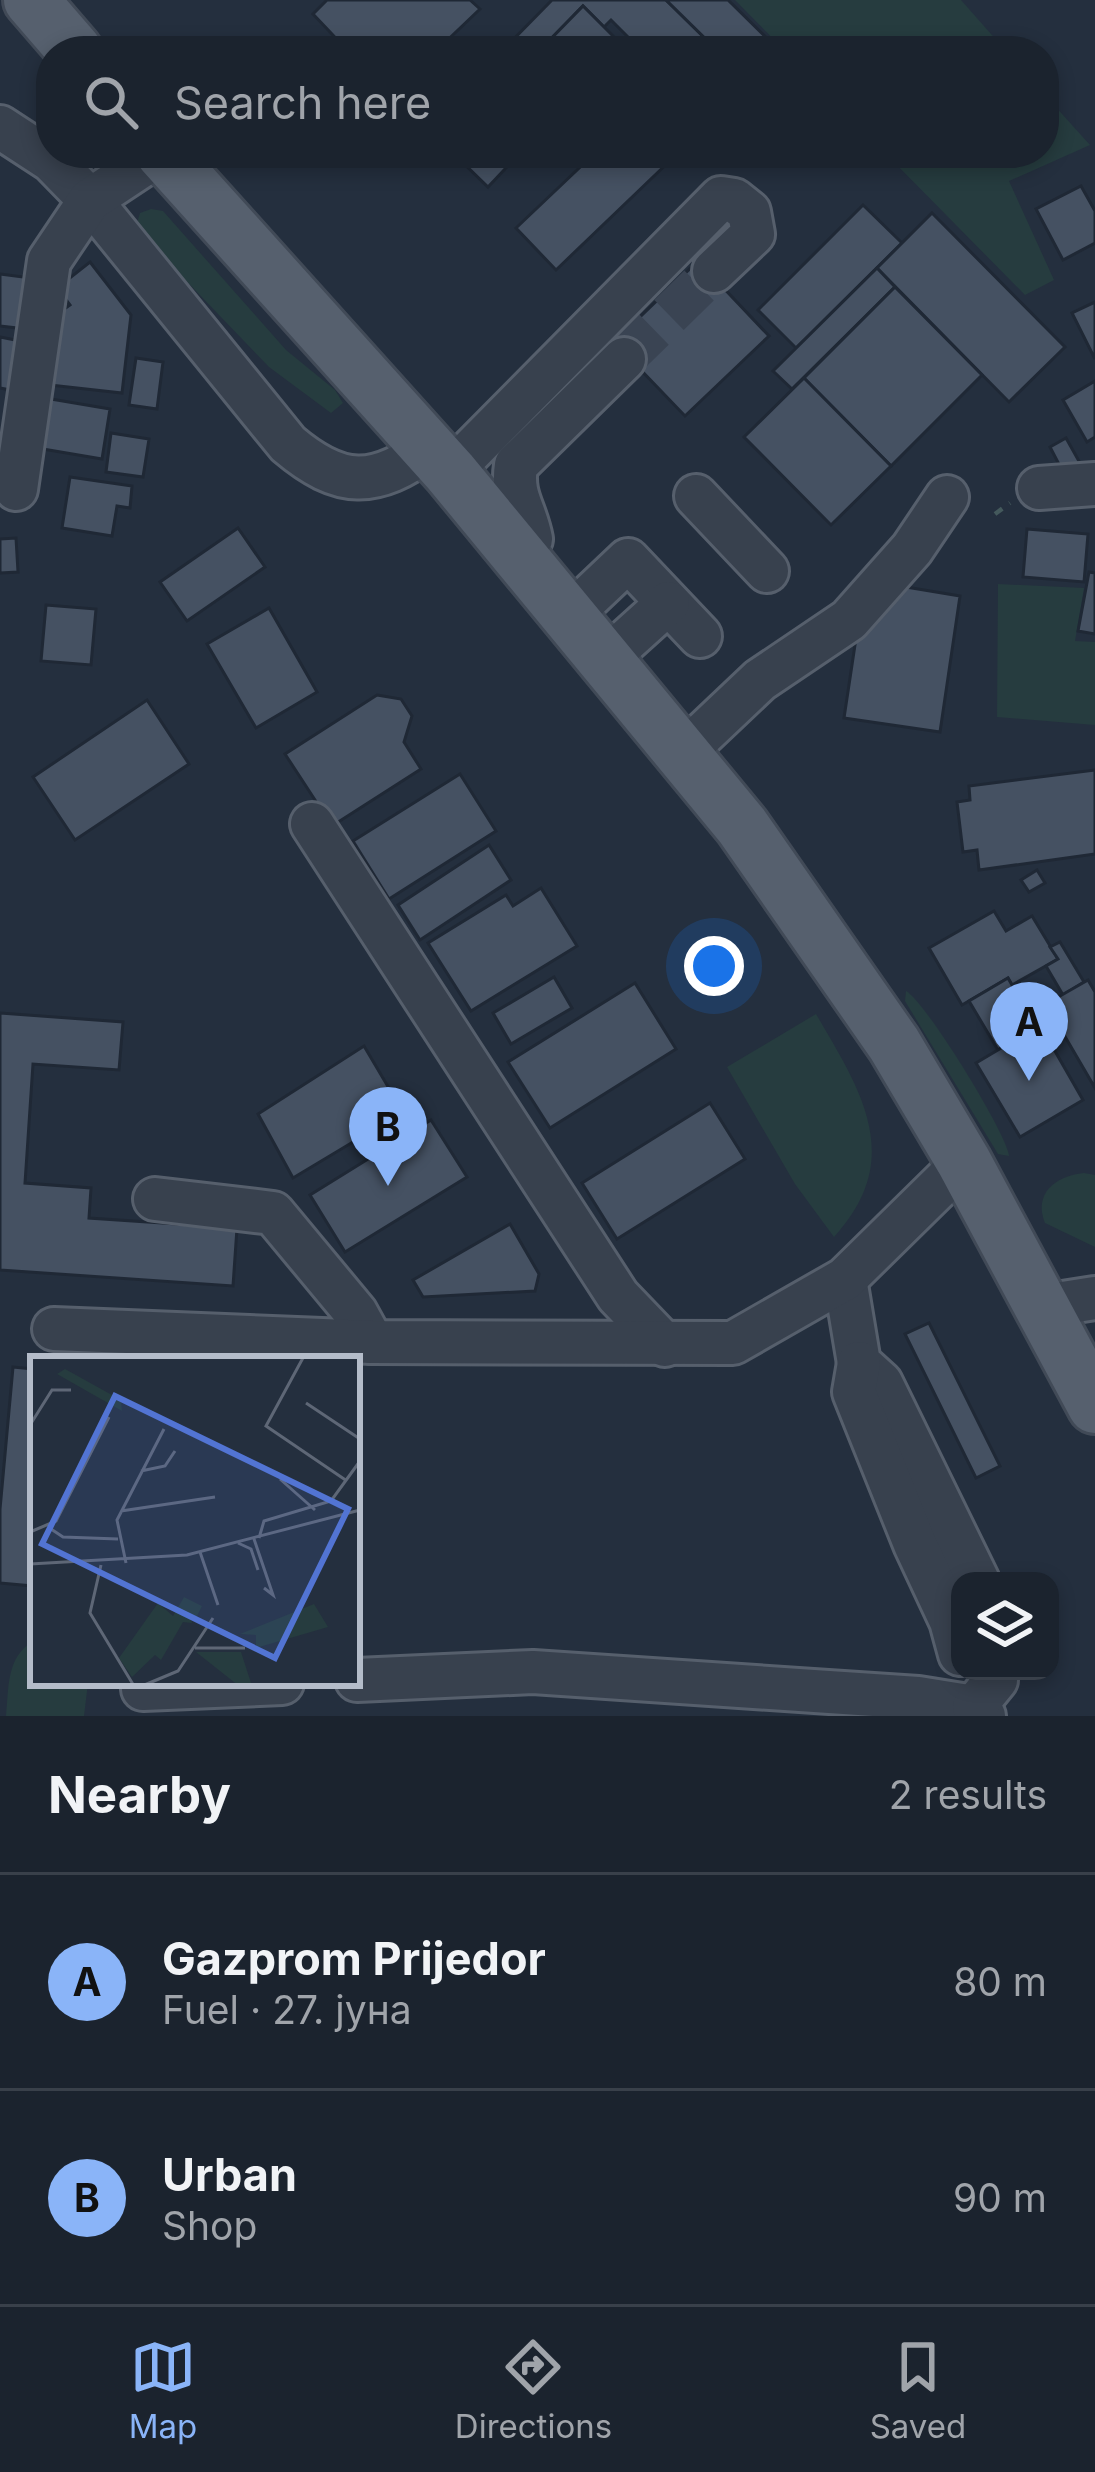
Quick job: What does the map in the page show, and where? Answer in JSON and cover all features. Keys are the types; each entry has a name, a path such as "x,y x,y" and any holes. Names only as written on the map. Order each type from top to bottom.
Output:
{"main road":[{"path":"31,0 62,36"},
{"path":"176,168 439,460 742,826 894,1044 964,1162 1069,1302 1095,1406"}],"street":[{"path":"0,127 36,151"},
{"path":"59,168 288,444 316,467 341,476 373,478 439,460 721,198 728,198 749,212 753,233 714,271"},
{"path":"16,489 49,261 90,200 139,168"},
{"path":"520,555 531,539 527,517 513,489 516,465 624,358"},
{"path":"1039,488 1095,484"},
{"path":"696,496 767,571"},
{"path":"684,752 760,680 849,620 912,549 947,497"},
{"path":"571,614 628,560 700,636"},
{"path":"606,659 668,603"},
{"path":"312,824 618,1295 665,1345"},
{"path":"54,1329 372,1342 733,1342 845,1279 964,1162"},
{"path":"155,1199 273,1213 356,1313 372,1342"},
{"path":"845,1279 859,1363 854,1392 898,1506 951,1619"},
{"path":"859,1363 881,1383 974,1572"},
{"path":"360,1680 533,1672 974,1698"},
{"path":"142,1689 212,1686"}],"green space":[{"path":"735,0 961,0 993,36 770,36"},
{"path":"1059,111 1090,145 1059,159"},
{"path":"900,168 1038,168 1009,181 1054,280 1025,295"},
{"path":"163,211 286,350 335,390 343,403 331,413 269,367 148,241 137,223 140,213"},
{"path":"998,584 1084,588 1075,641 1095,642 1095,725 997,717"},
{"path":"906,991 964,1069 1009,1156 998,1154 905,1001"},
{"path":"816,1014 860,1098 872,1152 868,1180 856,1208 834,1237 795,1184 727,1067"},
{"path":"1084,1173 1095,1175 1095,1247 1045,1223 1042,1213 1049,1188"},
{"path":"30,1643 30,1686 88,1686 84,1716 6,1716 13,1665"}],"building":[{"path":"327,0 470,0 480,9 452,36 334,36 313,14"},
{"path":"552,0 666,0 703,36 627,36 611,20 604,27 583,6 554,36 517,36"},
{"path":"666,0 728,0 765,36 703,36"},
{"path":"583,6 613,36 554,36"},
{"path":"468,168 506,168 488,187"},
{"path":"579,168 662,168 556,270 516,228"},
{"path":"1081,186 1095,211 1095,243 1063,260 1036,209"},
{"path":"863,205 902,243 796,348 758,310"},
{"path":"932,213 1065,347 1009,402 877,268"},
{"path":"698,261 769,336 685,416 614,342"},
{"path":"90,262 131,315 122,393 41,384 60,312 70,305 57,288"},
{"path":"877,268 895,287 792,389 773,371"},
{"path":"0,274 31,278 26,329 0,326"},
{"path":"895,287 982,375 891,466 804,378"},
{"path":"1095,302 1095,359 1072,313"},
{"path":"0,337 30,343 21,392 0,388"},
{"path":"136,358 163,362 157,409 129,405"},
{"path":"804,378 891,466 831,525 744,437"},
{"path":"1095,381 1095,437 1087,442 1063,400"},
{"path":"45,398 110,409 102,459 37,448"},
{"path":"111,433 149,439 143,477 106,472"},
{"path":"1066,438 1080,463 1063,472 1050,447"},
{"path":"70,477 132,486 130,508 117,506 112,536 62,528"},
{"path":"238,528 265,567 187,621 160,582"},
{"path":"1027,529 1088,534 1084,582 1023,577"},
{"path":"16,538 18,572 0,573 0,539"},
{"path":"1089,572 1095,573 1095,634 1078,631"},
{"path":"906,587 960,596 940,732 844,718 858,625"},
{"path":"46,605 96,609 91,665 41,661"},
{"path":"269,608 317,692 256,728 207,644"},
{"path":"377,695 401,699 412,716 404,742 421,769 332,826 285,754"},
{"path":"147,700 189,764 75,840 33,777"},
{"path":"1095,770 1095,854 979,870 977,850 963,852 957,802 970,800 969,786"},
{"path":"460,774 496,831 389,899 353,841"},
{"path":"489,845 511,880 420,940 398,905"},
{"path":"1037,870 1045,883 1029,892 1021,880"},
{"path":"541,888 577,946 471,1011 428,943 506,895 513,906"},
{"path":"994,911 1006,931 1032,916 1058,959 1012,985 1008,978 962,1005 929,948"},
{"path":"1060,942 1084,982 1063,995 1046,966 1058,959 1050,947"},
{"path":"554,977 572,1008 511,1044 493,1013"},
{"path":"1008,978 1036,1027 998,1050 969,1001"},
{"path":"1088,980 1095,992 1095,1088 1046,1004"},
{"path":"635,983 676,1049 550,1128 508,1062"},
{"path":"0,1013 123,1022 119,1070 33,1064 25,1183 91,1188 89,1218 237,1228 233,1286 0,1270"},
{"path":"1040,1025 1083,1100 1020,1137 976,1063"},
{"path":"364,1046 403,1112 293,1178 258,1114"},
{"path":"710,1103 745,1159 617,1239 582,1183"},
{"path":"431,1120 467,1177 345,1252 310,1195"},
{"path":"510,1224 539,1274 535,1291 423,1297 413,1280"},
{"path":"929,1323 1000,1466 976,1478 905,1334"},
{"path":"13,1367 30,1369 30,1586 0,1583 0,1509"}],"tunnel":[{"path":"624,359 714,271"}],"place":[{"name":"Gazprom Prijedor","path":"1029,1081"},
{"name":"Urban","path":"388,1186"}]}
